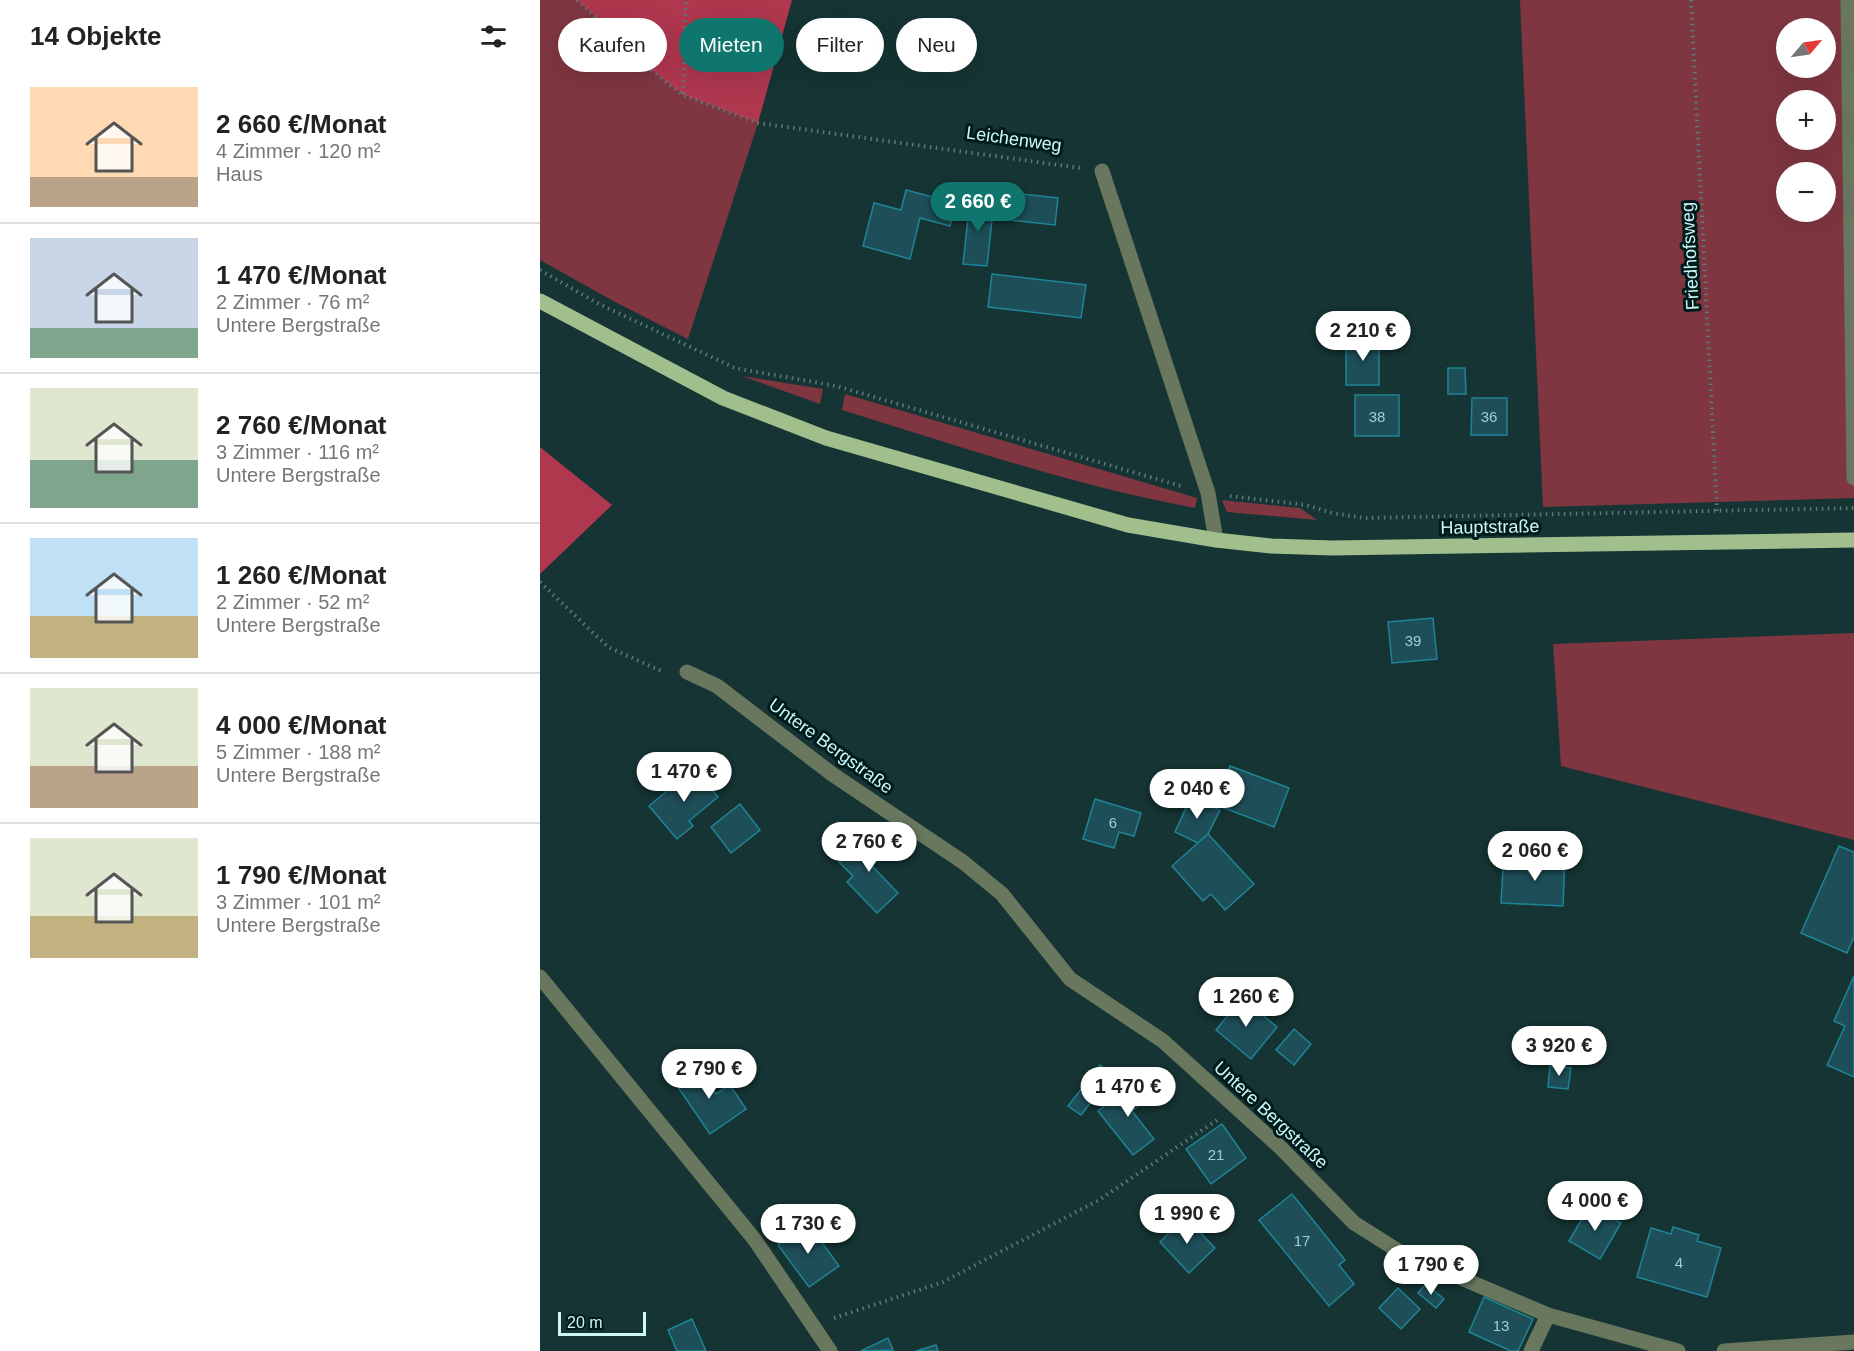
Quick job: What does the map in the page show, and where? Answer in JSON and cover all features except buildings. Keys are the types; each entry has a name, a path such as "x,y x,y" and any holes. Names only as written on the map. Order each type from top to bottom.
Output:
{"main road":[{"name":"Hauptstraße","path":"540,301 723,398 826,438 1128,525 1216,540 1271,546 1332,548 1854,540"}],"street":[{"path":"1848,0 1854,478"},
{"path":"1102,171 1208,493 1216,540"},
{"name":"Untere Bergstraße","path":"687,672 717,686 831,774 963,862 1002,894 1070,980 1162,1041 1281,1149 1354,1223 1400,1251 1548,1315 1678,1351"},
{"path":"540,976 755,1240 830,1351"},
{"path":"1531,1351 1548,1315"},
{"path":"1724,1351 1854,1342"}],"path":[{"name":"Leichenweg","path":"577,0 656,74 683,95 758,123 1102,171"},
{"path":"683,95 686,0"},
{"name":"Friedhofsweg","path":"1691,0 1717,512"},
{"path":"540,270 599,304 735,368 836,386 1156,480 1208,493 1306,505 1332,513 1365,518 1854,508"},
{"path":"540,582 608,647 659,670 687,672"},
{"path":"813,1325 953,1277 1099,1200 1236,1107"}],"shaded area":[{"path":"540,0 577,0 596,18 558,18 558,72 654,72 683,95 758,123 688,339 540,260"},
{"path":"577,0 792,0 784,29 784,18 679,18 679,72 772,72 758,123 683,95 654,72 667,72 667,18 596,18"},
{"path":"1520,0 1854,0 1854,498 1543,507"},
{"path":"742,376 823,389 820,404"},
{"path":"845,394 1197,498 1195,508 1061,477 842,410"},
{"path":"540,447 612,505 540,574"},
{"path":"1222,500 1300,508 1317,520 1227,512"},
{"path":"1854,633 1854,840 1561,766 1553,644"}]}
